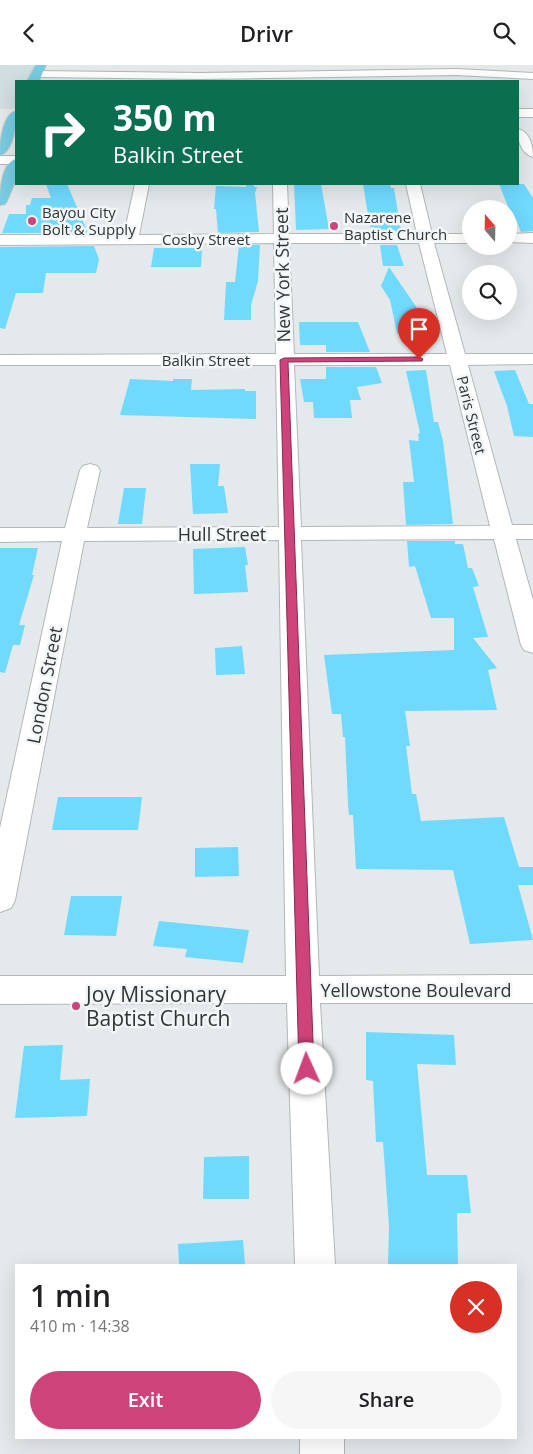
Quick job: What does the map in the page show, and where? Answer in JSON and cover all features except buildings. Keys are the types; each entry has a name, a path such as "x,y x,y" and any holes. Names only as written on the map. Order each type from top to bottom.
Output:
{"main road":[{"path":"0,151 15,117"},
{"path":"0,201 5,177 15,162"}],"street":[{"path":"37,73 200,76 396,72 533,76"},
{"path":"519,113 533,113"},
{"path":"519,134 533,153"},
{"path":"519,158 533,158"},
{"path":"0,160 15,161"},
{"path":"130,239 142,185"},
{"name":"New York Street","path":"280,185 303,991 315,1264"},
{"name":"Paris Street","path":"413,185 425,238 533,645"},
{"name":"Cosby Street","path":"0,240 462,238"},
{"path":"518,238 533,238"},
{"name":"Balkin Street","path":"0,361 533,359"},
{"name":"London Street","path":"0,900 74,535 90,470"},
{"name":"Hull Street","path":"0,535 533,532"},
{"name":"Yellowstone Boulevard","path":"0,990 303,991 533,989"},
{"path":"322,1439 322,1454"}],"shaded area":[{"path":"0,65 35,65 28,80 15,80 15,109 0,109"}],"place":[{"name":"Bayou City Bolt & Supply","path":"32,221"},
{"name":"Nazarene Baptist Church","path":"334,226"},
{"name":"Joy Missionary Baptist Church","path":"76,1006"}],"route":[{"path":"307,1069 284,360 419,359"}]}
